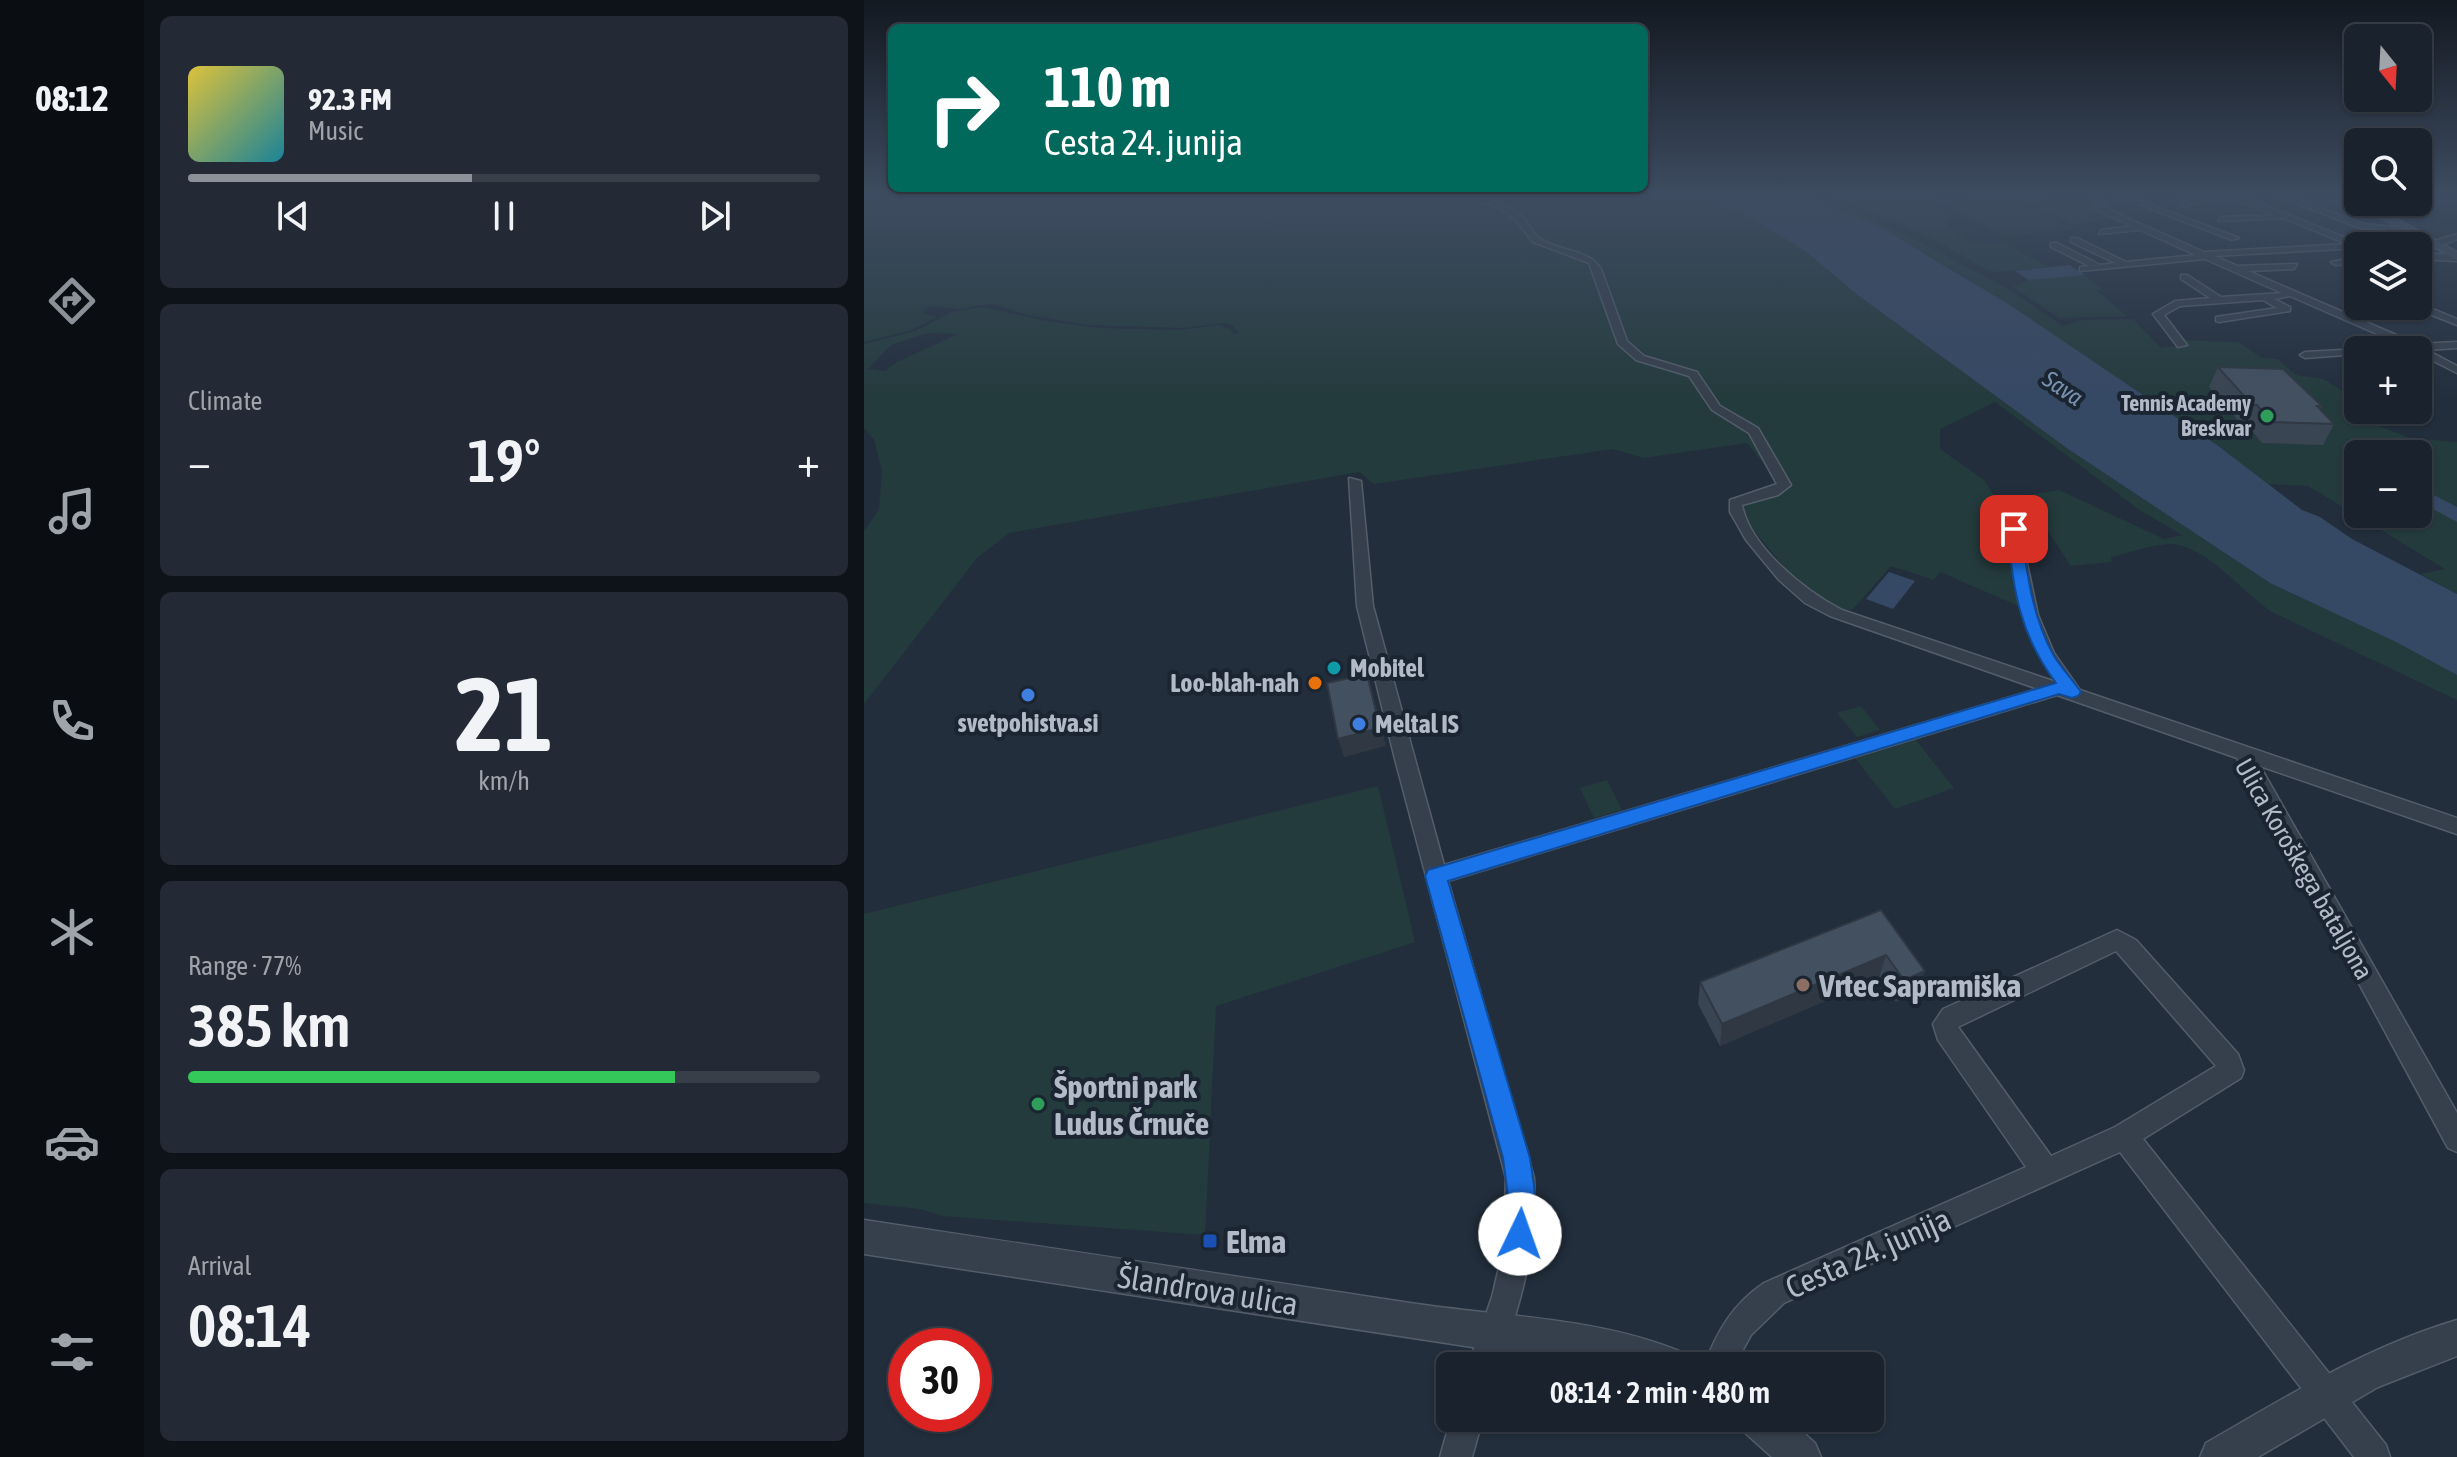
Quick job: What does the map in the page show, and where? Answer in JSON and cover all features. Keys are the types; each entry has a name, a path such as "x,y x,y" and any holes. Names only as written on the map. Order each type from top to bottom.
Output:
{"street":[{"name":"Ulica Koroškega bataljona","path":"1593,263 1622,342 1631,352 1640,358 1693,374 1716,408 1754,431 1784,485 1778,491 1741,500 1735,503 1734,509 1744,527 1804,596 1836,613 2244,753 2457,1139"},
{"path":"2090,263 2098,267"},
{"path":"2122,263 2126,265"},
{"path":"2083,269 2142,263"},
{"path":"2220,263 2388,336"},
{"path":"2234,270 2294,266"},
{"path":"2184,277 2221,301"},
{"path":"2182,345 2158,314 2178,303 2289,294"},
{"path":"2219,319 2287,309 2264,297"},
{"path":"2432,312 2457,322"},
{"path":"2432,346 2457,345"},
{"path":"2305,355 2344,352"},
{"path":"2432,357 2457,370"},
{"path":"1354,481 1365,606 1520,1178 1520,1234 1507,1299 1489,1350"},
{"path":"1436,876 1621,818 1655,813 1839,753 2066,690 2033,630 2020,582 2014,529"},
{"path":"2244,753 2457,826"},
{"name":"Cesta 24. junija","path":"1726,1352 1739,1325 1753,1307 1774,1293 2046,1172 2124,1136 2232,1070 2229,1062 2138,959 2117,940 1951,1017 1945,1024 1947,1032 2046,1172"},
{"path":"2124,1136 2374,1457"},
{"name":"Šlandrova ulica","path":"864,1237 1489,1350 1552,1340 1618,1352"},
{"path":"2220,1457 2413,1350 2457,1338"},
{"path":"1456,1457 1463,1432"},
{"path":"1773,1432 1801,1457"}],"green space":[{"path":"864,263 1819,263 1859,296 2068,449 2270,583 2396,642 2457,675 2457,700 2272,612 2212,562 2186,547 2158,545 2111,557 2112,562 2071,566 2025,496 2059,490 2164,539 2182,535 2141,511 1995,402 1940,429 1940,449 1984,480 2003,510 2021,607 1940,572 1934,580 1891,566 1853,609 1840,611 1795,580 1750,526 1731,497 1775,489 1780,484 1747,443 1644,458 1613,449 1374,484 1359,472 1009,533 977,558 864,704 864,531 879,509 882,470 874,440 864,428 864,344 915,331 952,312 982,307 1098,328 1181,330 1218,325 1230,329 1233,334 1239,333 1232,325 1224,323 1183,328 1088,325 1029,315 991,304 957,309 924,308 923,314 937,317 911,330 864,342","holes":["927,333 958,334 897,362 885,371 868,369 891,345"]},
{"path":"1940,263 1959,263 2008,289 2063,326 2083,320 2133,319 2161,348 2176,346 2173,340 2238,342 2262,358 2277,359 2296,375 2323,379 2344,392 2344,424 2374,424 2410,438 2457,442 2457,594 2420,574 2445,569 2377,528 2432,528 2432,440 2344,440 2344,508 2308,486 2267,484 2217,445"},
{"path":"1975,263 2041,263 2049,267 1996,272"},
{"path":"2085,275 2102,289 2096,290 2127,316 2059,318 2013,287 2029,280"},
{"path":"1861,706 1880,730 1857,737 1837,713"},
{"path":"1915,739 1954,788 1895,809 1855,758"},
{"path":"1607,780 1622,810 1594,818 1580,788"},
{"name":"Športni park Ludus Črnuče","path":"1378,786 1415,942 1216,1006 1205,1235 943,1216 920,1209 864,1203 864,914"}],"water":[{"name":"Sava","path":"1819,263 1940,263 2010,305 2217,445 2302,510 2320,517 2352,539 2457,594 2457,675 2396,642 2270,583 2068,449 1859,296"},
{"path":"2069,265 2085,275 2029,280 2015,271"},
{"path":"2432,494 2457,507 2457,522 2432,509"},
{"path":"1889,572 1915,581 1893,609 1866,599"}],"building":[{"path":"2218,367 2283,369 2322,406 2317,406 2334,424 2272,422"},
{"name":"Meltal IS","path":"1367,674 1380,728 1338,739 1327,683"},
{"path":"1881,910 1925,971 1904,980 1886,955 1722,1024 1700,982"}],"place":[{"name":"Tennis Academy Breskvar","path":"2267,416"},
{"name":"Mobitel","path":"1334,668"},
{"name":"Loo-blah-nah","path":"1315,683"},
{"name":"svetpohistva.si","path":"1028,695"},
{"name":"Meltal IS","path":"1359,724"},
{"name":"Vrtec Sapramiška","path":"1803,985"},
{"name":"Športni park Ludus Črnuče","path":"1038,1104"},
{"name":"Elma","path":"1210,1241"}],"route":[{"path":"1520,1234 1522,1196 1516,1158 1436,876 1621,818 1655,813 1752,779 2060,688 2072,692 2048,661 2033,630 2020,582 2014,529"}]}
